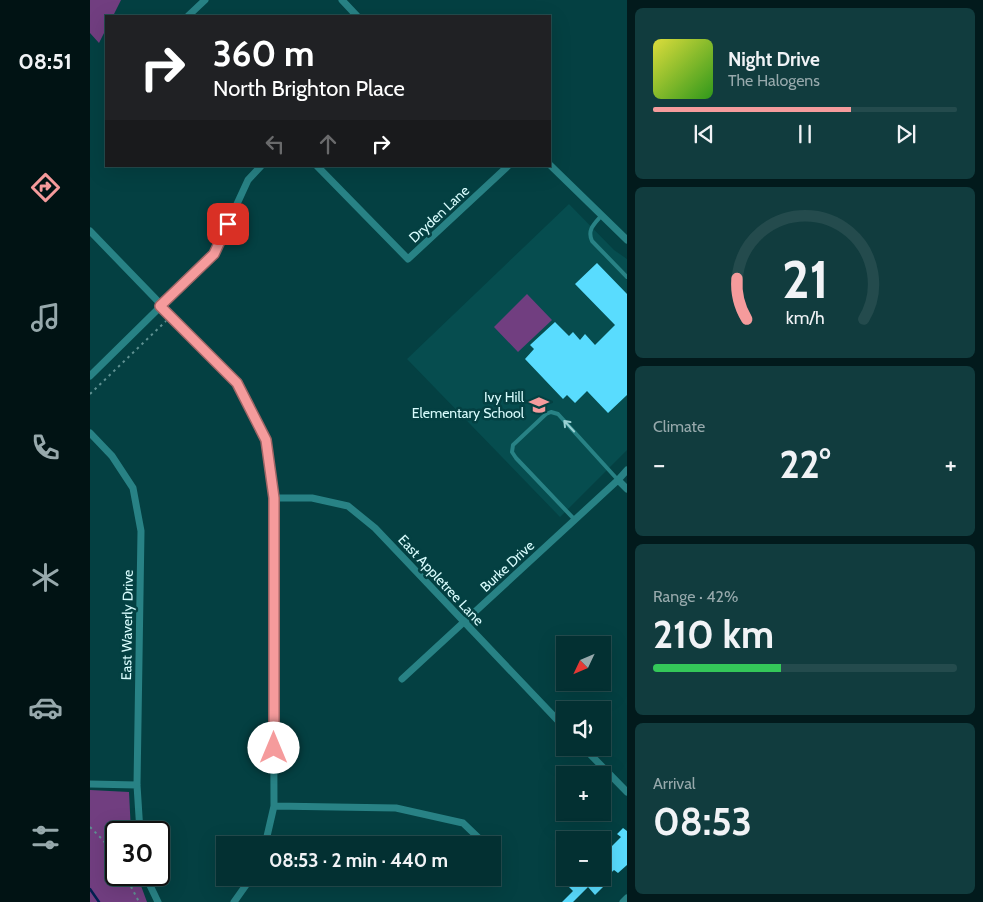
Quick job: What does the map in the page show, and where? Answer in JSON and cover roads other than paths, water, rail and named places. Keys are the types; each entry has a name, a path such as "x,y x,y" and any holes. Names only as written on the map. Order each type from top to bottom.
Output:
{"street":[{"path":"189,15 205,0"},
{"path":"342,0 357,15"},
{"path":"551,166 627,240"},
{"path":"90,376 214,254 248,180 260,167"},
{"name":"Dryden Lane","path":"318,167 408,259 507,167"},
{"path":"90,231 160,306 237,383 266,440 274,498 274,806 267,836"},
{"name":"East Waverly Drive","path":"90,433 112,456 133,488 141,531 137,785 139,821"},
{"name":"Burke Drive","path":"402,679 627,470"},
{"path":"618,480 627,489"},
{"name":"East Appletree Lane","path":"274,498 312,498 348,506 375,528 556,719"},
{"path":"592,756 627,792"},
{"path":"90,784 137,785"},
{"path":"274,806 396,808 463,823 477,836"},
{"path":"150,886 158,902"},
{"path":"234,902 245,886"},
{"path":"623,902 627,898"}],"lane":[{"path":"601,216 590,230 592,241 627,277"},
{"path":"575,520 518,461 512,452 512,445 546,414 550,412 558,414 618,480"}],"waterway":[{"path":"90,889 99,902"}],"place":[{"name":"Ivy Hill Elementary School","path":"539,405"}]}
